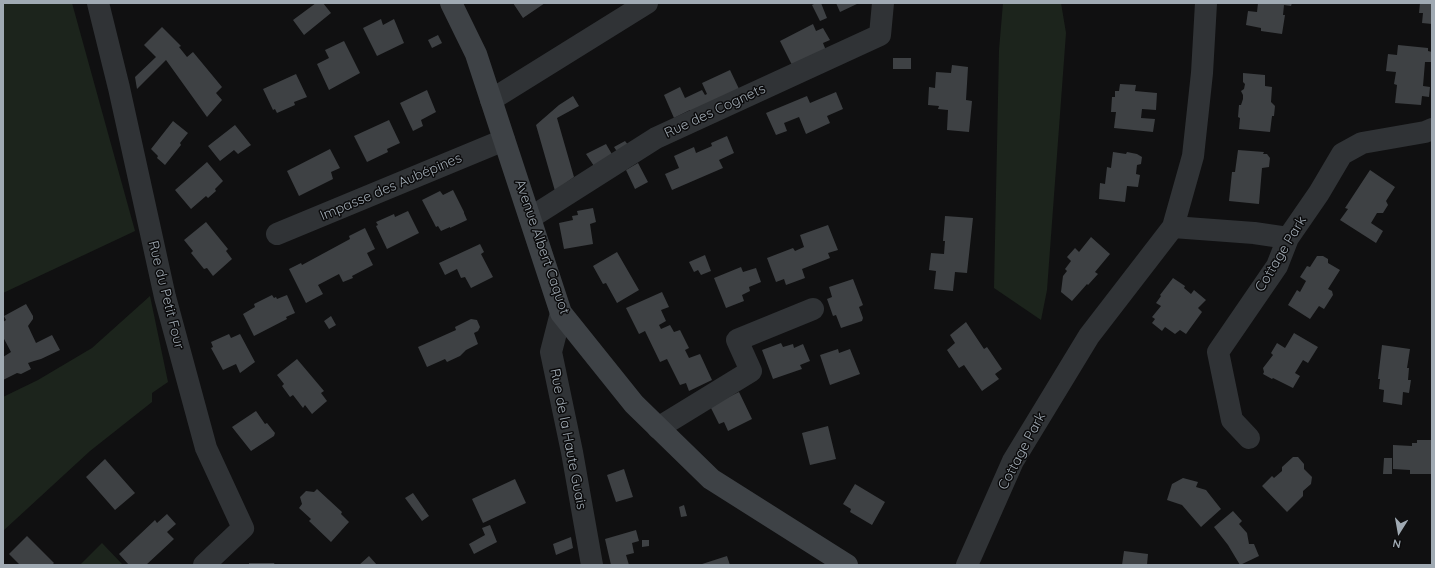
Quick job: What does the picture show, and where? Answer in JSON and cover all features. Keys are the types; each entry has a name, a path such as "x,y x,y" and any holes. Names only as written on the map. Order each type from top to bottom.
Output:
{"main road":[{"name":"Avenue Albert Caquot","path":"451,3 476,54 561,314 634,404 711,479 848,565"}],"street":[{"name":"Rue du Petit Four","path":"98,3 119,88 165,297 206,448 243,528 204,565"},
{"path":"491,100 647,3"},
{"name":"Rue des Cognets","path":"530,218 656,138 880,36 883,3"},
{"name":"Cottage Park","path":"967,565 1014,461 1088,336 1173,227 1193,156 1202,73 1206,3"},
{"name":"Cottage Park","path":"1249,438 1232,420 1218,352 1277,266 1288,238 1319,193 1342,154 1362,143 1425,132 1432,129"},
{"name":"Impasse des Aubépines","path":"277,234 504,140"},
{"path":"1173,227 1254,233 1288,238"},
{"path":"658,428 751,371 737,340 813,309"},
{"name":"Rue de la Haute Guais","path":"561,314 551,352 572,452 592,565"}],"shaded area":[{"path":"3,3 72,3 135,231 3,293"},
{"path":"1003,3 1061,3 1066,33 1047,290 1041,320 994,288 999,50"},
{"path":"150,296 168,382 152,393 152,402 90,451 3,531 3,397 38,380 92,348"},
{"path":"102,543 123,565 80,565"}],"building":[{"path":"316,3 323,3 331,13 304,35 293,20"},
{"path":"513,3 545,3 523,18"},
{"path":"821,3 827,18 820,21 812,5"},
{"path":"836,3 859,3 840,12"},
{"path":"1258,3 1292,3 1291,6 1284,5 1283,15 1285,15 1282,34 1261,31 1261,28 1246,25 1248,11 1257,12"},
{"path":"1420,3 1432,3 1432,24 1422,23 1423,13 1419,13"},
{"path":"381,19 383,25 394,19 404,43 377,56 363,28"},
{"path":"813,24 816,31 823,28 830,40 823,43 827,53 794,69 780,41"},
{"path":"162,27 181,46 179,47 187,57 193,52 222,87 216,93 222,100 207,117 166,60 137,89 135,77 156,57 144,45"},
{"path":"438,35 442,43 432,48 428,40"},
{"path":"344,41 360,73 329,90 317,64 329,58 325,50"},
{"path":"1398,45 1428,48 1428,51 1432,52 1432,62 1425,62 1423,86 1430,87 1429,97 1422,96 1421,105 1395,103 1397,85 1394,84 1396,72 1386,71 1388,54 1397,55"},
{"path":"893,58 911,58 911,69 893,69"},
{"path":"952,65 968,67 966,100 972,101 969,132 947,130 948,110 938,109 939,106 928,105 929,87 935,88 936,72 951,73"},
{"path":"730,70 740,91 692,114 690,110 674,118 664,95 680,87 685,98 702,90 705,95 707,94 702,83"},
{"path":"1243,73 1265,75 1265,86 1272,87 1271,102 1275,106 1270,132 1239,129 1239,105 1241,105 1243,99 1241,91 1244,89 1245,84 1243,82"},
{"path":"296,74 307,97 294,102 295,105 277,113 275,109 273,110 263,89"},
{"path":"1120,84 1136,85 1135,91 1157,93 1156,110 1142,109 1141,118 1155,119 1153,132 1114,128 1116,112 1111,112 1112,97 1115,97 1115,91 1119,91"},
{"path":"427,90 436,112 421,120 423,126 413,131 400,103"},
{"path":"836,92 843,109 827,116 830,123 806,134 799,117 784,123 787,131 776,135 766,113 807,96 810,103"},
{"path":"573,96 579,106 557,118 574,177 555,191 536,125 559,105"},
{"path":"389,120 400,143 387,149 388,152 367,162 354,136"},
{"path":"173,121 188,133 180,143 181,145 165,165 157,158 158,156 151,149"},
{"path":"235,125 251,145 238,154 234,150 220,161 208,146"},
{"path":"727,136 734,153 719,160 723,168 672,190 665,174 679,168 674,156 694,147 696,153 712,146 711,143"},
{"path":"625,141 629,146 618,153 614,147"},
{"path":"606,144 613,156 594,166 586,154"},
{"path":"330,149 340,168 331,172 333,179 299,196 287,171"},
{"path":"1238,150 1264,152 1263,154 1267,154 1270,158 1269,167 1262,168 1259,204 1229,201 1232,172 1235,172"},
{"path":"1113,152 1126,154 1127,152 1137,154 1142,157 1141,164 1137,165 1136,174 1140,175 1138,187 1127,186 1125,202 1099,199 1100,183 1105,184 1107,167 1111,168"},
{"path":"207,162 223,181 215,189 216,191 208,198 206,196 191,209 175,190"},
{"path":"638,163 648,182 635,189 626,170"},
{"path":"1370,170 1395,187 1386,201 1388,205 1383,213 1377,213 1371,223 1383,231 1376,243 1340,220 1348,209 1345,208"},
{"path":"453,190 467,220 441,231 438,226 436,227 422,200 440,191 443,195"},
{"path":"593,208 596,222 590,224 593,244 564,249 559,223 573,220 572,216 578,215 577,211"},
{"path":"408,211 419,233 387,249 376,226 378,225 376,222 394,214 395,217"},
{"path":"945,216 973,218 967,273 955,272 953,291 934,289 936,271 929,270 931,253 944,254 945,241 943,241"},
{"path":"206,222 228,249 226,251 232,259 213,276 207,268 204,269 191,253 193,251 184,240"},
{"path":"828,225 838,250 828,253 830,258 802,269 805,278 786,285 784,279 776,282 767,258 793,248 795,251 804,247 800,235"},
{"path":"365,228 375,249 367,253 373,265 352,276 353,278 343,282 339,274 318,285 323,294 306,303 289,269 301,263 302,265 350,239 349,236"},
{"path":"1091,237 1110,254 1095,272 1098,274 1072,301 1061,292 1063,276 1067,271 1065,269 1071,261 1067,257 1075,248 1079,252"},
{"path":"480,244 484,252 481,254 493,277 471,288 465,277 461,278 457,269 445,275 439,263"},
{"path":"617,252 639,290 617,303 606,283 603,284 593,266"},
{"path":"705,255 711,271 701,275 698,270 694,272 689,262"},
{"path":"1317,256 1323,256 1328,259 1328,263 1340,270 1328,289 1332,291 1333,295 1324,309 1319,306 1310,319 1288,305 1297,290 1300,292 1306,281 1300,277 1307,266 1310,267"},
{"path":"741,267 743,272 756,268 761,282 749,287 750,291 742,295 744,301 726,308 714,278"},
{"path":"1173,278 1185,286 1184,288 1191,294 1194,290 1206,300 1198,308 1202,312 1186,334 1180,330 1175,334 1165,327 1162,331 1152,323 1155,319 1152,317 1161,306 1156,303"},
{"path":"853,279 863,305 859,307 863,318 862,321 841,328 836,315 833,316 827,299 832,297 829,287"},
{"path":"662,292 669,307 661,310 666,321 659,325 661,329 670,325 674,332 680,330 689,348 685,350 689,358 700,354 712,380 689,391 686,383 680,385 667,359 660,362 645,331 639,334 626,308"},
{"path":"272,295 277,299 287,295 295,313 286,317 287,319 254,336 243,314 255,307 254,304"},
{"path":"26,304 33,316 33,319 28,326 36,343 52,335 60,350 28,363 31,369 21,374 17,373 3,380 3,357 11,352 3,337 3,322 6,320 4,316"},
{"path":"331,316 336,325 329,329 324,321"},
{"path":"471,319 477,320 480,327 478,331 474,333 478,344 466,350 460,356 447,362 445,359 427,367 418,347 456,330 455,327"},
{"path":"966,322 984,349 987,347 1002,369 995,374 999,379 982,391 964,365 959,368 947,350 955,343 950,335"},
{"path":"1294,333 1318,347 1308,363 1303,360 1295,373 1300,376 1293,388 1263,374 1263,368 1273,355 1271,353 1277,343 1285,348"},
{"path":"229,334 231,338 240,334 255,362 240,373 236,364 223,370 211,348 213,347 211,342"},
{"path":"781,343 783,347 793,344 794,348 803,344 810,361 800,365 802,369 773,379 762,350"},
{"path":"1382,345 1410,349 1407,368 1409,368 1408,380 1411,380 1409,393 1403,392 1402,405 1383,402 1384,390 1379,389 1380,379 1378,379"},
{"path":"838,349 839,353 850,349 860,374 830,385 820,355"},
{"path":"297,359 324,391 321,393 327,401 312,414 305,405 303,408 293,395 290,397 282,386 284,384 277,375"},
{"path":"739,392 752,419 728,431 724,422 719,424 710,406"},
{"path":"256,411 265,424 267,423 275,433 274,436 251,451 232,427"},
{"path":"828,426 836,459 810,465 802,433"},
{"path":"1417,440 1432,440 1432,474 1410,474 1410,470 1393,469 1393,445 1412,446 1412,443 1417,443"},
{"path":"1293,457 1298,457 1304,464 1304,469 1312,477 1311,484 1303,491 1303,496 1287,512 1262,486 1272,476 1274,478 1282,471 1282,467"},
{"path":"1384,458 1392,458 1392,474 1383,474"},
{"path":"105,459 135,493 115,510 86,477"},
{"path":"624,469 633,497 616,502 607,475"},
{"path":"1183,478 1198,482 1196,487 1206,490 1221,509 1201,527 1182,505 1167,500 1172,484"},
{"path":"515,479 526,503 483,523 472,499"},
{"path":"855,484 885,502 872,525 850,512 851,509 843,504"},
{"path":"317,489 342,512 341,514 349,522 331,542 309,521 311,519 299,508 302,504 300,497 306,491 314,492"},
{"path":"413,493 429,516 422,521 405,498"},
{"path":"684,505 687,516 681,517 679,507"},
{"path":"1233,511 1242,521 1239,524 1247,533 1249,544 1254,544 1259,556 1240,565 1228,545 1214,527"},
{"path":"167,514 176,524 167,532 174,539 146,565 129,565 119,554 155,520 157,523"},
{"path":"490,525 497,542 474,554 469,544 485,535 482,528"},
{"path":"636,530 639,541 632,543 634,553 626,555 629,565 611,565 605,539"},
{"path":"27,536 54,563 52,565 20,565 9,554"},
{"path":"571,537 573,548 556,555 553,544"},
{"path":"642,540 649,540 649,546 642,547"},
{"path":"1124,551 1148,554 1147,565 1122,565"},
{"path":"369,556 377,565 359,565"},
{"path":"727,556 730,565 699,565"},
{"path":"249,563 274,563 275,565 249,565"}]}
